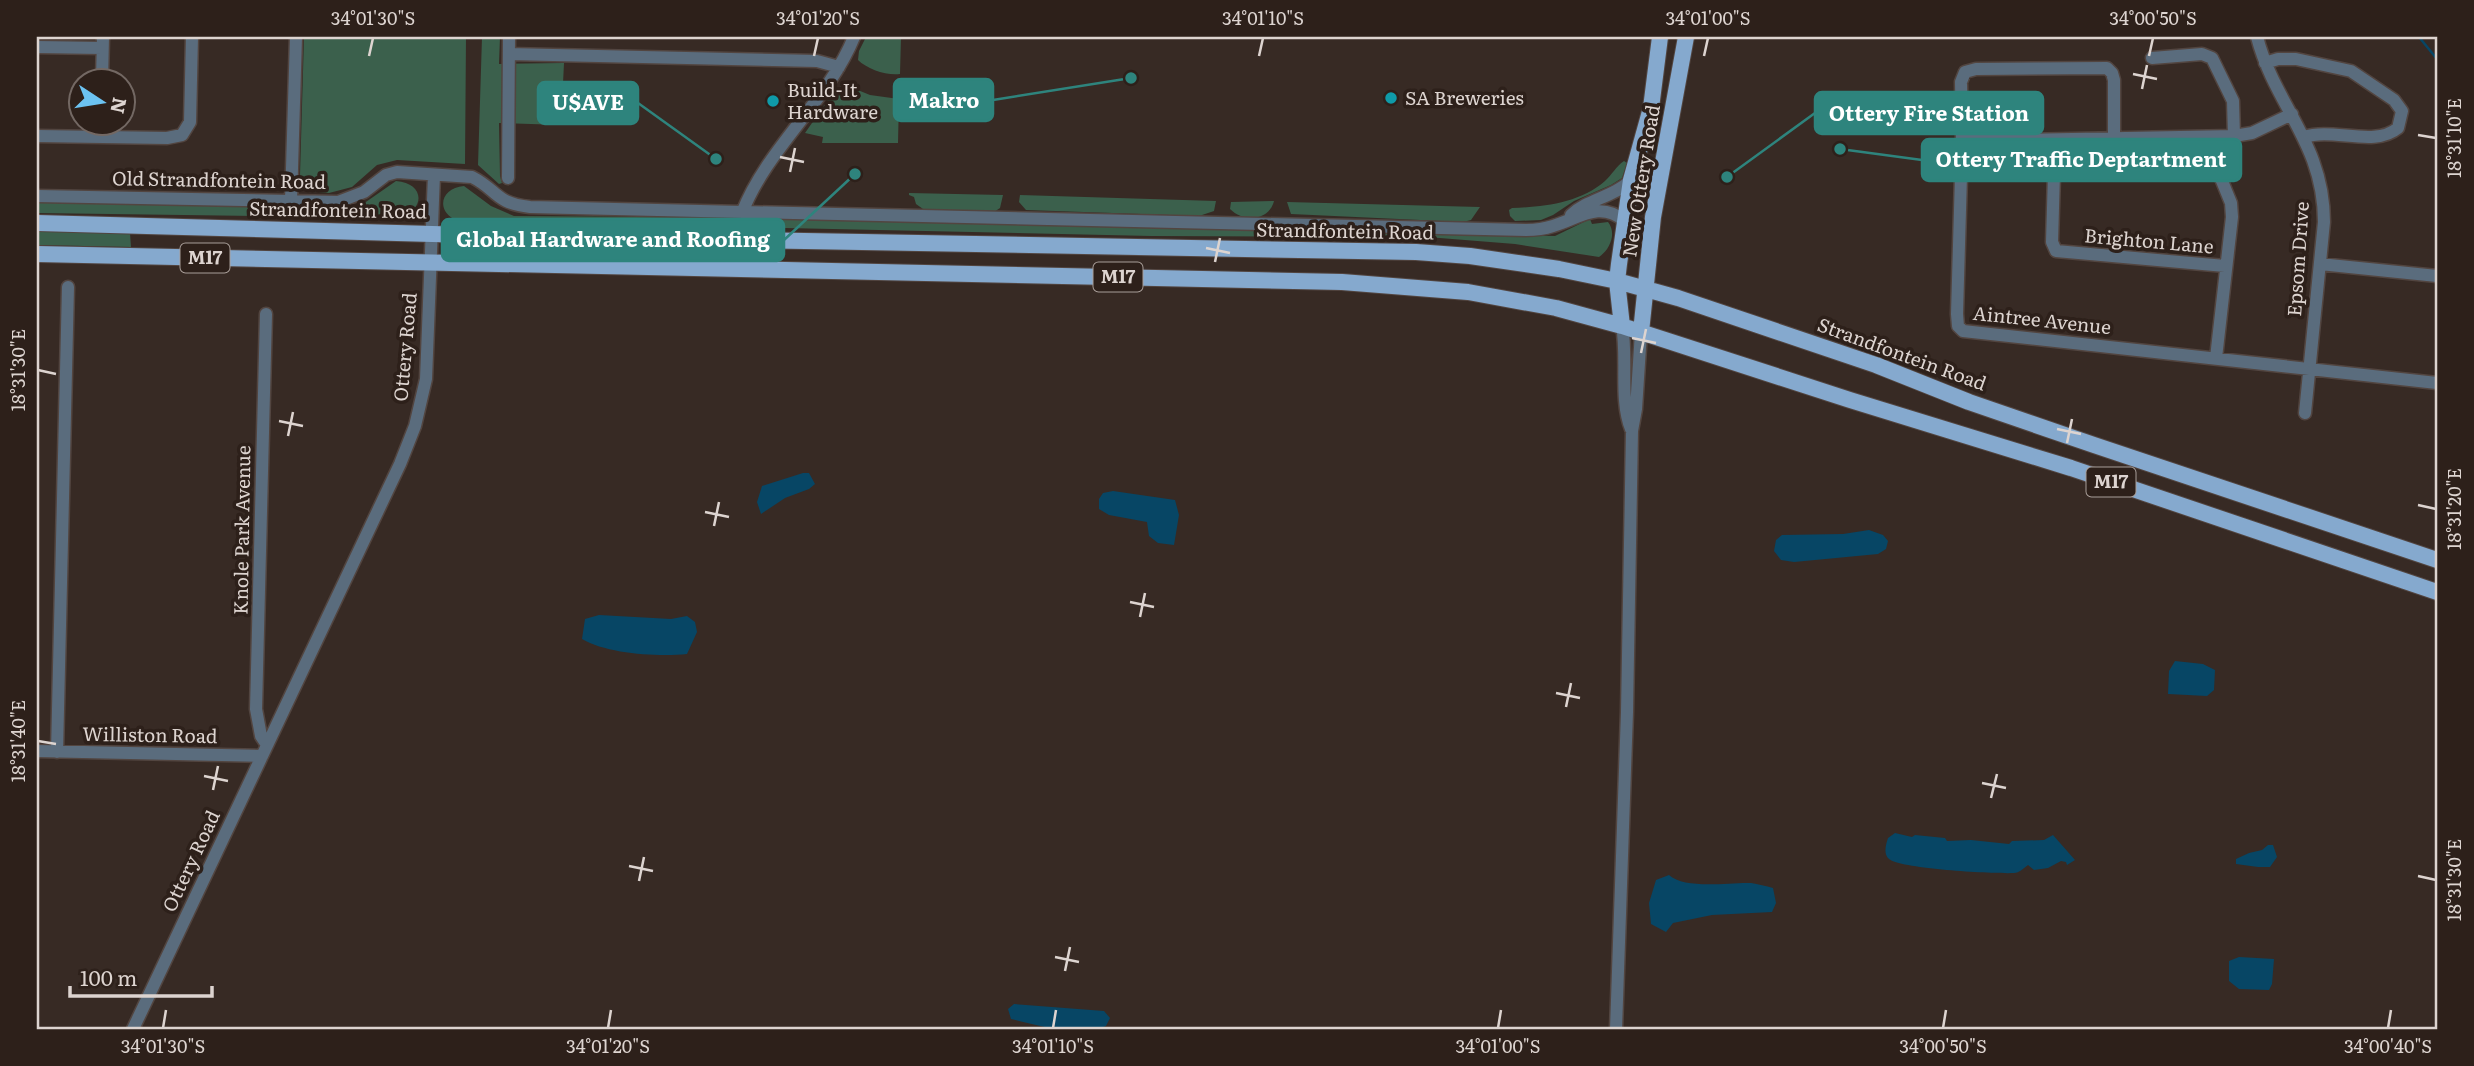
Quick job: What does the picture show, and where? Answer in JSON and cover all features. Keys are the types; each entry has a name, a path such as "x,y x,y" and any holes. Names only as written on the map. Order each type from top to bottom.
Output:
{"main road":[{"name":"New Ottery Road","path":"1622,326 1617,281 1631,180 1651,108 1660,37"},
{"name":"New Ottery Road","path":"1641,332 1658,184 1686,37"},
{"name":"Strandfontein Road","path":"37,223 432,234 1416,252 1514,262 1617,281 1691,302 1876,365 1969,402 2437,560"},
{"name":"M17","path":"37,254 1342,282 1480,294 1556,308 1622,326 2071,468 2437,593"}],"street":[{"path":"37,136 167,138 182,135 190,122 192,37"},
{"path":"291,201 296,37"},
{"path":"508,178 509,37"},
{"path":"434,174 472,177 504,202 515,206 742,213 755,186 839,67 854,37"},
{"name":"Epsom Drive","path":"2257,37 2266,63 2314,158 2323,194 2324,222 2305,413"},
{"path":"37,47 103,42 102,66"},
{"path":"509,54 817,61 839,67"},
{"path":"2152,58 2202,54 2212,58 2233,101 2234,136"},
{"path":"2266,63 2278,59 2296,59 2351,71 2394,100 2402,111 2399,128 2387,134 2364,136 2320,133 2304,137"},
{"path":"2114,138 2114,80 2107,68 1976,69 1969,70 1962,76 1962,141 2234,136 2252,133 2292,114"},
{"path":"2204,137 2231,203 2232,217 2217,358"},
{"name":"Brighton Lane","path":"2055,140 2052,242 2056,251 2225,266"},
{"name":"Aintree Avenue","path":"1962,141 1957,314 1958,326 1962,331 2437,383"},
{"name":"Old Strandfontein Road","path":"37,196 338,202 364,192 386,175 397,172 434,174"},
{"name":"Ottery Road","path":"133,1029 400,464 415,426 426,379 434,174"},
{"name":"Strandfontein Road","path":"1566,221 1579,208 1621,188 1631,180"},
{"name":"Strandfontein Road","path":"742,213 1526,230 1550,228 1602,211 1618,215 1625,221"},
{"path":"2320,264 2437,276"},
{"path":"57,752 68,287"},
{"name":"Knole Park Avenue","path":"264,750 257,709 266,314"},
{"path":"1622,326 1625,340 1626,417 1632,431"},
{"path":"1616,1029 1626,739 1632,431 1641,332"},
{"name":"Williston Road","path":"37,751 264,750"}],"green space":[{"path":"304,37 466,37 465,164 397,160 377,165 352,187 329,193 308,191 301,183 300,175"},
{"path":"482,37 500,37 499,64 564,63 561,125 499,123 502,183 499,184 478,165"},
{"path":"866,37 901,37 900,74 877,71 858,60"},
{"path":"843,84 870,95 899,99 898,143 822,143 823,137 805,133"},
{"path":"1624,161 1627,163 1622,178 1574,201 1553,215 1541,220 1515,221 1510,216 1509,210 1512,208 1548,205 1584,194 1605,181"},
{"path":"396,181 412,186 418,197 414,209 399,218 37,213 37,201 335,209 363,204"},
{"path":"464,186 491,206 514,216 1555,236 1590,219 1592,224 1608,222 1612,236 1609,246 1599,257 1515,244 1427,237 1151,236 458,221 446,212 443,201 450,191"},
{"path":"909,193 1003,195 1000,208 994,212 923,209"},
{"path":"1020,195 1216,201 1214,211 1199,216 1026,210 1019,202"},
{"path":"1274,201 1267,213 1255,218 1242,216 1230,209 1231,202"},
{"path":"1287,202 1480,207 1471,220 1463,222 1291,214"},
{"path":"37,230 130,233 131,247 37,245"}],"water":[{"path":"809,473 815,484 785,498 761,514 757,502 762,486"},
{"path":"1113,491 1175,500 1179,515 1174,545 1158,543 1149,536 1147,522 1109,515 1099,509 1099,499 1103,493"},
{"path":"1869,530 1883,535 1888,541 1886,549 1878,554 1794,562 1781,560 1774,551 1776,540 1782,535 1843,534"},
{"path":"599,615 671,619 687,616 695,622 697,632 687,654 648,655 619,651 582,639 585,619"},
{"path":"2175,661 2203,664 2215,670 2214,690 2207,696 2168,694 2169,671"},
{"path":"1895,833 1912,837 1945,838 1947,841 1971,840 2009,844 2012,841 2044,840 2053,835 2075,860 2067,865 2061,861 2048,868 2034,870 2028,865 2014,873 1911,866 1897,863 1887,857 1888,838"},
{"path":"2273,845 2277,857 2270,867 2236,864 2236,859 2262,850"},
{"path":"1669,875 1676,880 1696,884 1751,883 1773,888 1776,903 1772,912 1712,915 1673,923 1666,932 1651,924 1649,903 1656,880"},
{"path":"2239,957 2274,959 2269,990 2239,989 2229,981 2229,961"},
{"path":"1014,1004 1104,1011 1110,1018 1106,1026 1095,1029 1058,1029 1011,1019 1008,1009"}],"waterway":[{"path":"2419,37 2437,59"}],"place":[{"name":"Makro","path":"1131,78"},
{"name":"SA Breweries","path":"1391,98"},
{"name":"Build-It Hardware","path":"773,101"},
{"name":"Ottery Traffic Deptartment","path":"1840,149"},
{"name":"U$AVE","path":"716,159"},
{"name":"Global Hardware and Roofing","path":"855,174"},
{"name":"Ottery Fire Station","path":"1727,177"}]}
